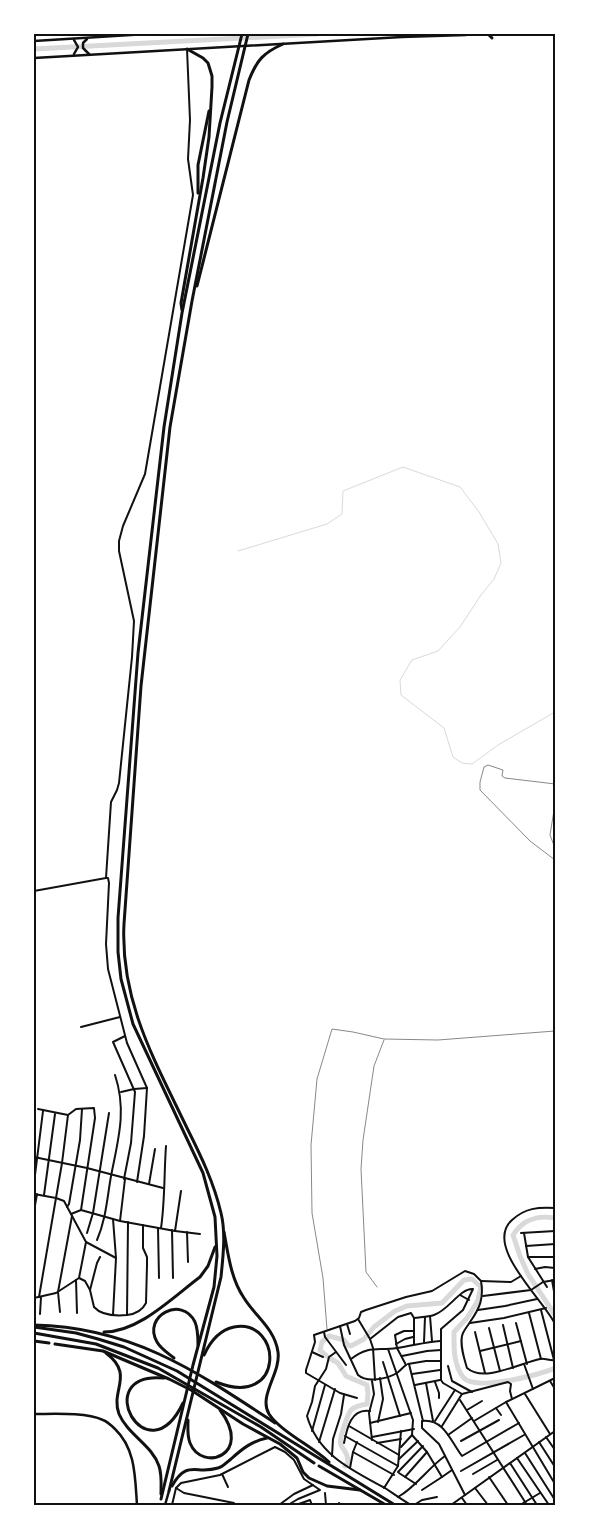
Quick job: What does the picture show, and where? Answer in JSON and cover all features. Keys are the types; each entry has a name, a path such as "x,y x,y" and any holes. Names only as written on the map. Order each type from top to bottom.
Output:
{"highway":[{"path":"162,1499 193,1365 214,1287 217,1266 215,1217 206,1181 191,1145 138,1037 121,979 118,952 118,918 138,653 164,426 182,313 220,124 242,34"},
{"path":"248,34 227,122 170,427 138,722 124,944 127,978 134,1010 141,1029 208,1172 222,1215 226,1244 235,1282 244,1300 270,1331 278,1351 279,1363 266,1397 266,1407 273,1418 324,1457 335,1468"},
{"path":"466,34 479,34"},
{"path":"488,34 492,38"},
{"path":"192,302 248,80 261,57 283,44"},
{"path":"182,313 181,303 205,161 212,101 212,76 210,68 203,58 187,49"},
{"path":"198,199 198,165 212,101"},
{"path":"169,1491 221,1277 223,1247 222,1215"},
{"path":"34,1326 116,1332 135,1325 200,1277 208,1266 216,1242"},
{"path":"178,1362 163,1350 155,1338 155,1322 162,1312 176,1309 190,1315 197,1326 198,1348"},
{"path":"34,1326 76,1333 124,1347 177,1371 395,1505"},
{"path":"200,1365 207,1349 218,1334 230,1328 251,1328 258,1332 265,1340 270,1363 264,1377 259,1382 245,1388 237,1388 208,1379"},
{"path":"99,1332 128,1340 178,1362 208,1379 294,1435"},
{"path":"34,1333 96,1344 158,1368 261,1427 314,1463"},
{"path":"34,1340 49,1343"},
{"path":"55,1344 103,1351 191,1390 267,1438 280,1444 297,1458 303,1472 309,1478 327,1486 360,1490"},
{"path":"103,1351 114,1359 121,1372 118,1403 120,1414 126,1427 155,1456 160,1468 162,1499"},
{"path":"168,1379 147,1378 136,1383 131,1388 127,1408 134,1422 150,1430 167,1426 173,1420 186,1395"},
{"path":"189,1412 188,1436 192,1447 205,1458 218,1457 227,1451 233,1438 230,1424 218,1407"},
{"path":"169,1491 177,1477 185,1471 222,1467 251,1442 267,1438"},
{"path":"319,1466 386,1505"}],"main road":[{"path":"34,41 146,34"},
{"path":"34,58 88,53 466,34"},
{"path":"87,39 83,46 84,50 88,53"},
{"path":"74,40 78,47 74,54"},
{"path":"34,1414 86,1416 107,1422 124,1438 129,1448 137,1505"},
{"path":"166,1505 169,1491"},
{"path":"160,1505 162,1499"}],"street":[{"path":"137,1182 144,1136 147,1088 125,1036 108,968 106,944 109,883 108,878 106,878 110,802 119,783 134,621 123,573 119,541 123,526 145,474 193,195 188,159 190,120 187,49"},
{"path":"34,892 106,878"},
{"path":"81,1027 120,1017"},
{"path":"120,1221 124,1179 132,1130 134,1089 113,1042 125,1036"},
{"path":"97,1240 105,1218 121,1129 121,1092 115,1075"},
{"path":"121,1092 147,1088"},
{"path":"38,1110 68,1115 76,1110 94,1108 95,1118 81,1210"},
{"path":"67,1206 75,1165 82,1109"},
{"path":"34,1183 35,1157 43,1110"},
{"path":"87,1233 93,1213 98,1170 109,1113"},
{"path":"44,1196 55,1114"},
{"path":"40,1314 40,1297 68,1115"},
{"path":"159,1278 160,1228 164,1206 163,1188 166,1146"},
{"path":"149,1184 155,1149"},
{"path":"35,1157 98,1170 112,1176 163,1188"},
{"path":"173,1278 174,1230 181,1191"},
{"path":"34,1211 35,1194 62,1200 86,1242 116,1258"},
{"path":"555,1208 532,1208 520,1214 509,1222 505,1230 504,1242 515,1267 546,1308 555,1324"},
{"path":"71,1215 81,1210 113,1220 200,1234"},
{"path":"60,1312 58,1292 71,1215"},
{"path":"113,1220 116,1258 113,1315"},
{"path":"127,1315 128,1222"},
{"path":"79,1278 85,1281 90,1290 96,1310 113,1315 127,1315 138,1312 143,1308 146,1303 147,1265 143,1248 143,1225"},
{"path":"187,1232 188,1262"},
{"path":"547,1287 528,1258 522,1233 555,1232"},
{"path":"34,1298 58,1292 79,1278 86,1242"},
{"path":"526,1246 555,1244"},
{"path":"90,1290 100,1257"},
{"path":"528,1258 555,1257"},
{"path":"534,1269 555,1268"},
{"path":"372,1439 370,1411 374,1394 373,1348 358,1319 360,1312 406,1297 432,1291 465,1271 474,1274 481,1281 483,1296 478,1310 463,1334 463,1356 466,1368 474,1372 485,1373 513,1368 541,1359 554,1360 541,1310"},
{"path":"481,1281 511,1282 521,1276"},
{"path":"76,1280 77,1313"},
{"path":"552,1280 555,1297"},
{"path":"483,1296 531,1290 543,1282 555,1280"},
{"path":"414,1318 430,1316 440,1312 466,1289 473,1289 463,1310 442,1328 441,1380 462,1394 509,1382 512,1399"},
{"path":"460,1295 469,1300"},
{"path":"478,1310 538,1299"},
{"path":"470,1322 546,1308"},
{"path":"529,1312 541,1359"},
{"path":"368,1336 398,1317 413,1313 414,1344"},
{"path":"424,1342 425,1316"},
{"path":"430,1316 432,1342"},
{"path":"357,1398 344,1395 306,1372 315,1342 314,1335 358,1319"},
{"path":"347,1324 350,1334"},
{"path":"516,1324 533,1389"},
{"path":"503,1325 513,1368"},
{"path":"340,1326 343,1339 358,1376 362,1379 373,1380 396,1373 407,1364 440,1361"},
{"path":"489,1328 500,1371"},
{"path":"326,1331 326,1338 346,1365"},
{"path":"414,1331 404,1331 396,1334 397,1348 412,1374 423,1421 422,1428 436,1441 465,1495"},
{"path":"475,1332 485,1373"},
{"path":"396,1344 413,1337"},
{"path":"351,1359 373,1348 388,1349 424,1342 441,1341"},
{"path":"480,1351 521,1341"},
{"path":"388,1349 411,1412 414,1429 412,1435 400,1447"},
{"path":"402,1356 441,1350"},
{"path":"312,1352 323,1357"},
{"path":"336,1352 328,1358 326,1369 315,1386 307,1416 312,1432 332,1456 350,1469 413,1505 422,1500 437,1497"},
{"path":"382,1362 400,1416"},
{"path":"448,1366 452,1380 472,1392"},
{"path":"412,1374 440,1370"},
{"path":"378,1422 383,1398 380,1378"},
{"path":"448,1435 506,1402 555,1378"},
{"path":"415,1385 441,1380"},
{"path":"550,1381 555,1389"},
{"path":"435,1382 439,1398"},
{"path":"426,1383 434,1421"},
{"path":"312,1432 325,1385"},
{"path":"320,1442 334,1389"},
{"path":"434,1421 455,1390"},
{"path":"525,1393 550,1434"},
{"path":"442,1426 462,1394"},
{"path":"332,1456 333,1439 341,1414 344,1395"},
{"path":"460,1400 527,1504"},
{"path":"467,1410 482,1401"},
{"path":"506,1402 555,1484"},
{"path":"496,1408 501,1415"},
{"path":"344,1443 351,1420 362,1410 370,1411"},
{"path":"370,1423 411,1412"},
{"path":"462,1441 499,1420"},
{"path":"423,1421 434,1421 442,1426 462,1456 519,1423"},
{"path":"349,1426 399,1455"},
{"path":"372,1439 414,1429"},
{"path":"397,1472 401,1431"},
{"path":"450,1505 555,1431"},
{"path":"412,1435 427,1452 442,1477"},
{"path":"461,1471 524,1435"},
{"path":"345,1436 398,1466"},
{"path":"546,1437 555,1450"},
{"path":"377,1443 401,1438"},
{"path":"399,1459 418,1441"},
{"path":"350,1469 357,1442"},
{"path":"539,1442 555,1467"},
{"path":"384,1488 422,1446"},
{"path":"172,1505 176,1488 186,1480 222,1474 275,1447 294,1460 304,1478 320,1490 288,1505 283,1502"},
{"path":"353,1452 394,1475"},
{"path":"405,1477 427,1452"},
{"path":"525,1453 555,1500"},
{"path":"398,1497 410,1490 434,1464 445,1456"},
{"path":"517,1458 548,1505"},
{"path":"473,1474 497,1460"},
{"path":"510,1463 538,1505"},
{"path":"422,1490 452,1470"},
{"path":"397,1472 416,1484"},
{"path":"222,1474 228,1487"},
{"path":"490,1477 508,1505"},
{"path":"279,1505 294,1494 313,1485"},
{"path":"176,1488 184,1493 233,1505"},
{"path":"475,1488 488,1505"},
{"path":"518,1505 527,1504 540,1492"},
{"path":"325,1493 326,1505"},
{"path":"462,1498 467,1505"},
{"path":"296,1505 310,1500 312,1505"}],"lane":[{"path":"555,784 505,778 502,776 503,770 488,765 484,767 479,786 480,790 530,841 555,860"},
{"path":"555,804 550,835 555,848"},
{"path":"326,1331 323,1278 311,1195 312,1145 317,1080 332,1029 384,1039 438,1040 555,1031"},
{"path":"377,1286 366,1272 361,1169 363,1140 374,1066 384,1039"}],"waterway":[{"path":"34,49 318,34"},
{"path":"238,551 327,524 342,514 343,491 403,467 460,487 479,512 498,544 501,563 494,579 460,627 438,651 412,660 400,680 401,695 444,728 453,757 462,763 472,764 498,745 555,712"},
{"path":"555,1218 542,1217 531,1219 521,1225 513,1235 528,1274 555,1315"},
{"path":"345,1466 348,1460 340,1442 342,1433 351,1410 367,1404 367,1385 346,1376 338,1363 320,1350 322,1342 329,1336 344,1340 351,1346 364,1339 374,1327 395,1311 407,1306 442,1303 464,1280 472,1279 481,1287 478,1300 467,1318 454,1332 456,1361 463,1377 469,1381 493,1383 522,1378 555,1368"}]}
